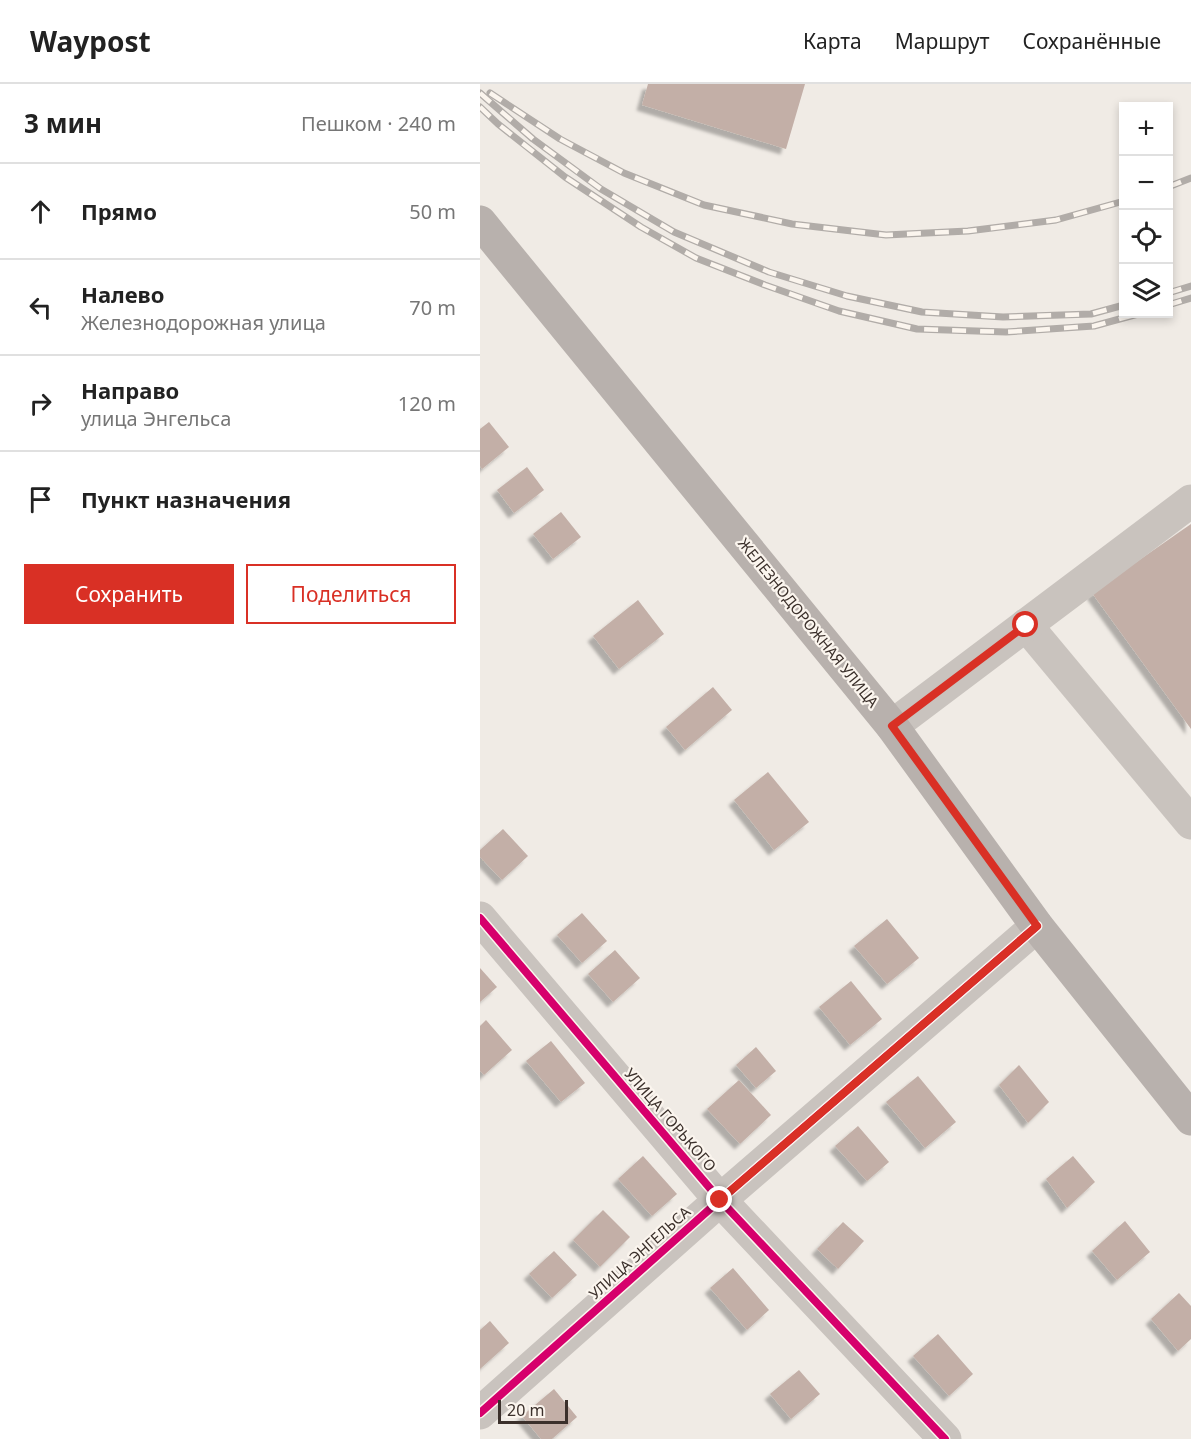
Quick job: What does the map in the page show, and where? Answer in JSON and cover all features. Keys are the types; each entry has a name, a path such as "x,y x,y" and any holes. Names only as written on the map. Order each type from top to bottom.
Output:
{"main road":[{"name":"ЖЕЛЕЗНОДОРОЖНАЯ УЛИЦА","path":"480,222 892,726 1037,926 1191,1119"}],"street":[{"path":"892,726 1191,501"},
{"path":"1026,625 1191,823"},
{"name":"УЛИЦА ГОРЬКОГО","path":"480,918 720,1200 945,1439"},
{"name":"УЛИЦА ЭНГЕЛЬСА","path":"480,1413 720,1200 1037,926"}],"building":[{"path":"648,84 805,84 786,149 642,105"},
{"path":"489,422 509,447 482,469 480,466 480,429"},
{"path":"527,467 544,490 514,513 497,490"},
{"path":"561,512 581,537 553,559 533,534"},
{"path":"1191,524 1191,729 1092,593"},
{"path":"638,600 664,634 619,669 593,636"},
{"path":"713,687 732,710 685,750 666,727"},
{"path":"768,772 809,822 774,850 734,800"},
{"path":"503,829 528,856 502,880 480,857 480,850"},
{"path":"582,913 607,941 582,963 557,935"},
{"path":"887,919 919,958 887,984 854,946"},
{"path":"615,950 640,978 613,1002 588,974"},
{"path":"480,968 497,987 480,1002"},
{"path":"851,981 882,1019 850,1045 819,1007"},
{"path":"486,1020 512,1050 484,1075 480,1071 480,1026"},
{"path":"551,1041 585,1083 561,1102 526,1061"},
{"path":"756,1047 776,1071 756,1088 736,1065"},
{"path":"1019,1065 1049,1102 1028,1123 999,1085"},
{"path":"918,1076 956,1122 925,1148 886,1102"},
{"path":"739,1080 771,1115 740,1144 707,1109"},
{"path":"858,1126 889,1162 867,1181 835,1146"},
{"path":"643,1156 677,1194 652,1216 618,1179"},
{"path":"1073,1156 1095,1182 1067,1208 1046,1179"},
{"path":"603,1210 630,1237 600,1267 573,1240"},
{"path":"1125,1221 1150,1252 1117,1280 1092,1251"},
{"path":"843,1222 864,1241 838,1269 817,1249"},
{"path":"554,1251 577,1275 552,1298 529,1274"},
{"path":"733,1268 769,1310 747,1330 710,1288"},
{"path":"1179,1293 1191,1306 1191,1339 1178,1351 1151,1319"},
{"path":"490,1321 509,1343 480,1369 480,1330"},
{"path":"938,1334 973,1374 949,1396 913,1356"},
{"path":"799,1370 820,1394 791,1419 770,1394"},
{"path":"554,1389 577,1417 552,1439 541,1439 522,1416"}],"railway":[{"path":"480,93 533,139 601,189 674,232 769,272 847,296 922,312 1003,317 1091,314 1119,306"},
{"path":"490,93 560,139 624,173 704,205 792,224 886,235 968,231 1056,220 1119,202"},
{"path":"480,107 565,177 641,227 696,258 839,311 917,329 1006,332 1094,326 1123,318"},
{"path":"1173,185 1191,178"},
{"path":"1173,291 1191,286"},
{"path":"1173,303 1191,298"}],"cycle path":[{"path":"480,918 720,1200 945,1439"},
{"path":"480,1413 720,1200 1037,926"}],"route":[{"path":"720,1200 1037,926 892,726 1026,625"}]}
